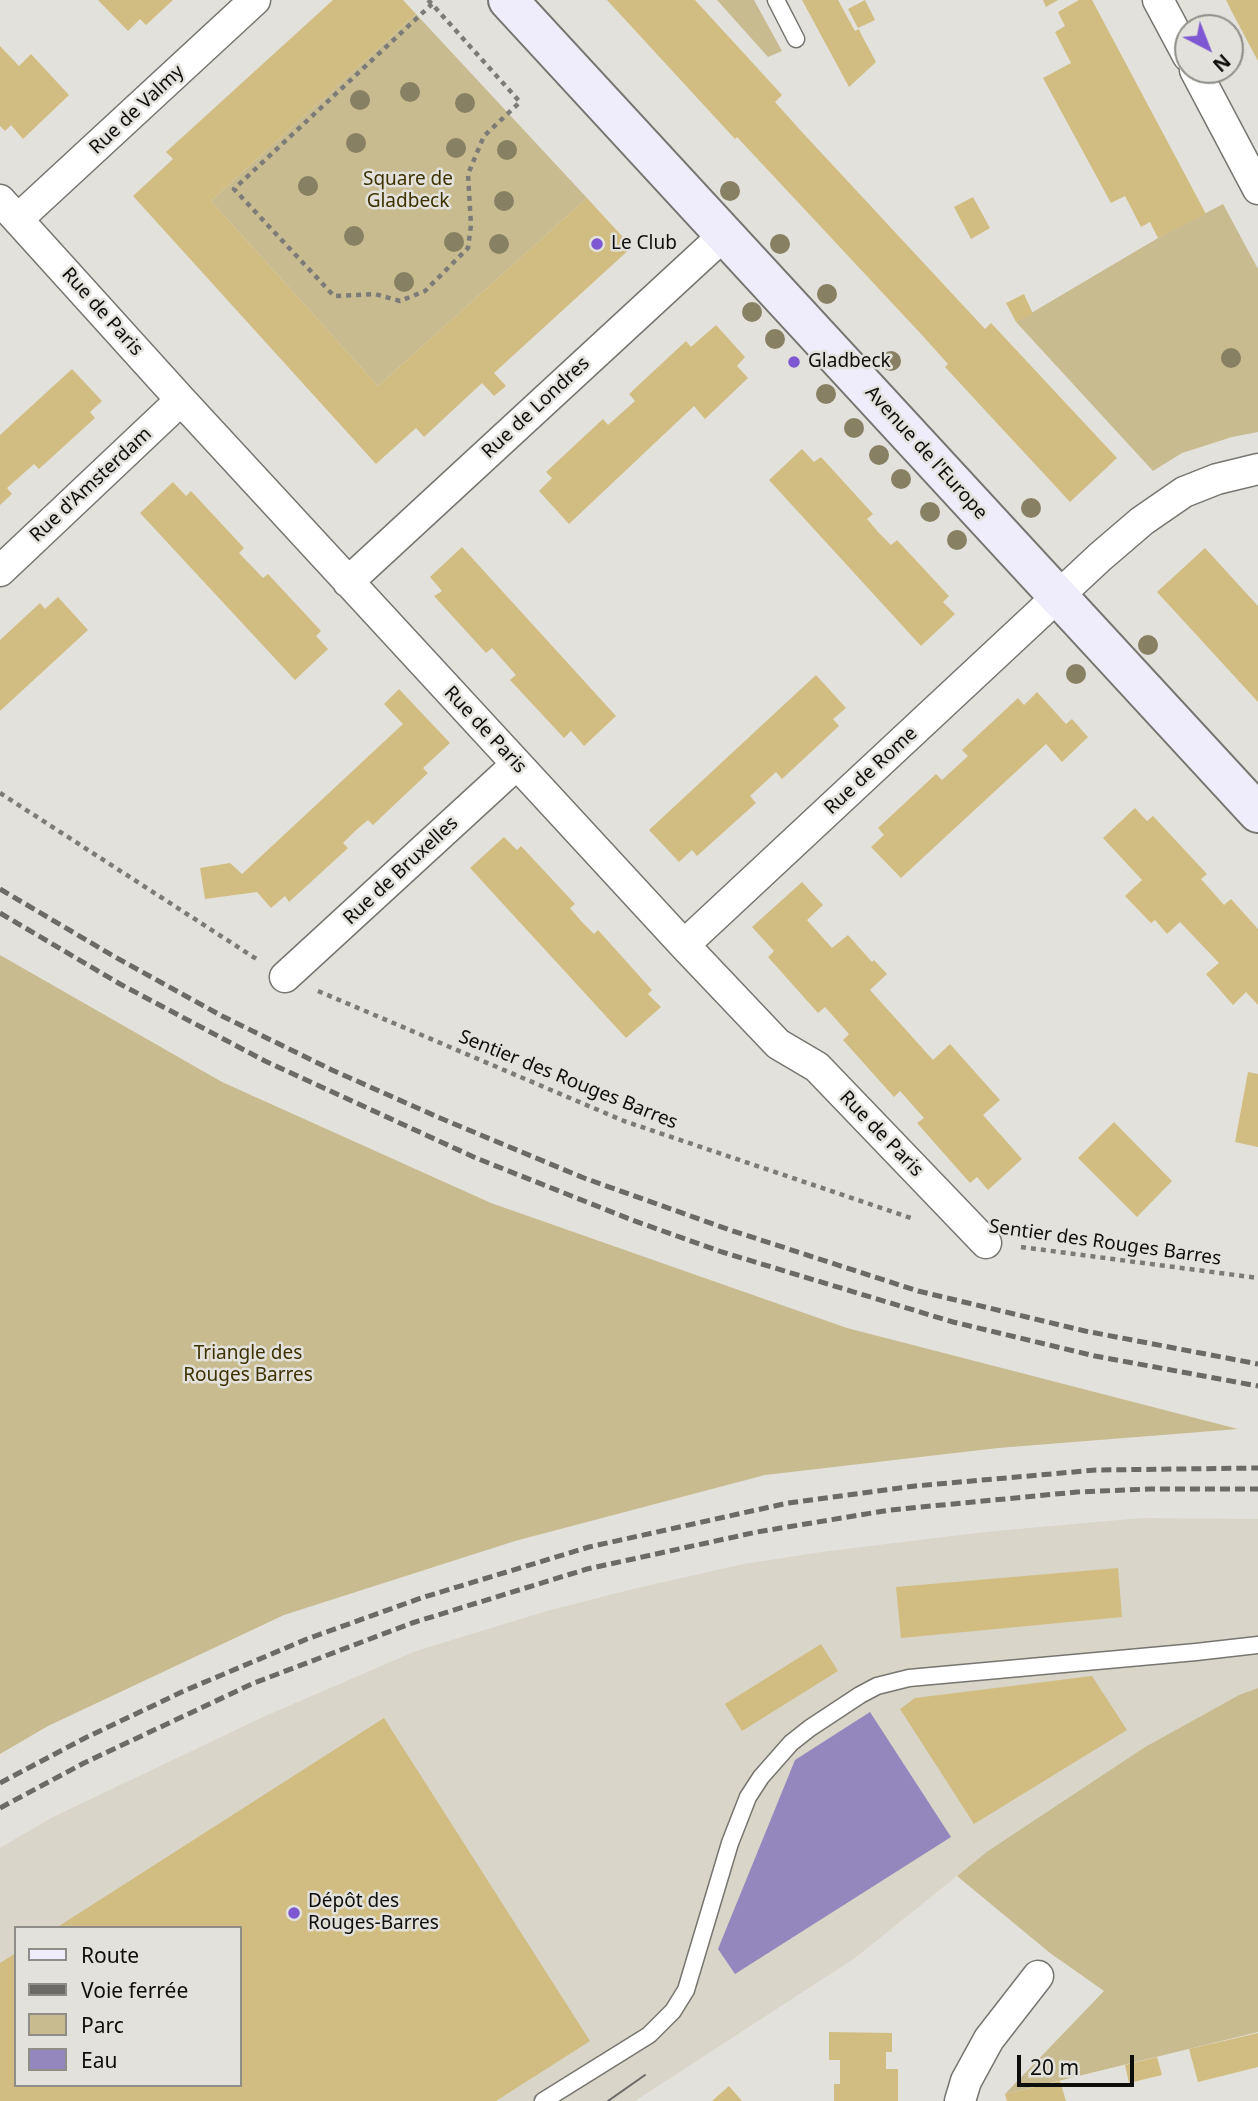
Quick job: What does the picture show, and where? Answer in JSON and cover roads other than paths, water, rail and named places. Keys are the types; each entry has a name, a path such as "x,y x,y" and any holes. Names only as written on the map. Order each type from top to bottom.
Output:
{"street":[{"name":"Rue de Valmy","path":"9,209 255,0"},
{"name":"Avenue de l'Europe","path":"508,0 1258,813"},
{"path":"1158,0 1174,30"},
{"path":"1202,84 1258,189"},
{"name":"Rue de Paris","path":"9,209 181,400 684,945 778,1044 817,1068 986,1243"},
{"name":"Rue de Londres","path":"348,582 724,235"},
{"name":"Rue d'Amsterdam","path":"0,571 181,400"},
{"name":"Rue de Rome","path":"684,945 1100,557 1164,504 1184,492 1217,479 1258,469"},
{"name":"Rue de Bruxelles","path":"285,977 517,764"},
{"path":"960,2101 976,2061 989,2039 1038,1976"}],"lane":[{"path":"776,0 796,39"},
{"path":"543,2101 649,2035 680,2001 686,1990 730,1843 748,1797 776,1758 810,1728 877,1686 894,1680 1258,1645"}],"water":[{"path":"870,1712 951,1837 735,1974 718,1949 795,1760"}],"tram line":[{"path":"608,2101 645,2075"}],"railway":[{"path":"0,889 222,1016 332,1070 584,1178 730,1230 918,1291 1085,1331 1258,1364"},
{"path":"0,913 120,984 265,1061 476,1158 632,1220 722,1252 953,1322 1095,1356 1258,1386"},
{"path":"0,1783 85,1738 186,1690 307,1639 421,1598 589,1547 788,1503 915,1486 1096,1470 1258,1468"},
{"path":"0,1808 84,1763 254,1683 412,1623 587,1569 757,1532 890,1510 1077,1492 1258,1489"}],"place":[{"name":"Le Club","path":"597,244"},
{"name":"Gladbeck","path":"794,362"},
{"name":"Dépôt des Rouges-Barres","path":"294,1913"}],"park label":[{"name":"Square de Gladbeck","path":"408,191"},
{"name":"Triangle des Rouges Barres","path":"248,1365"}]}
